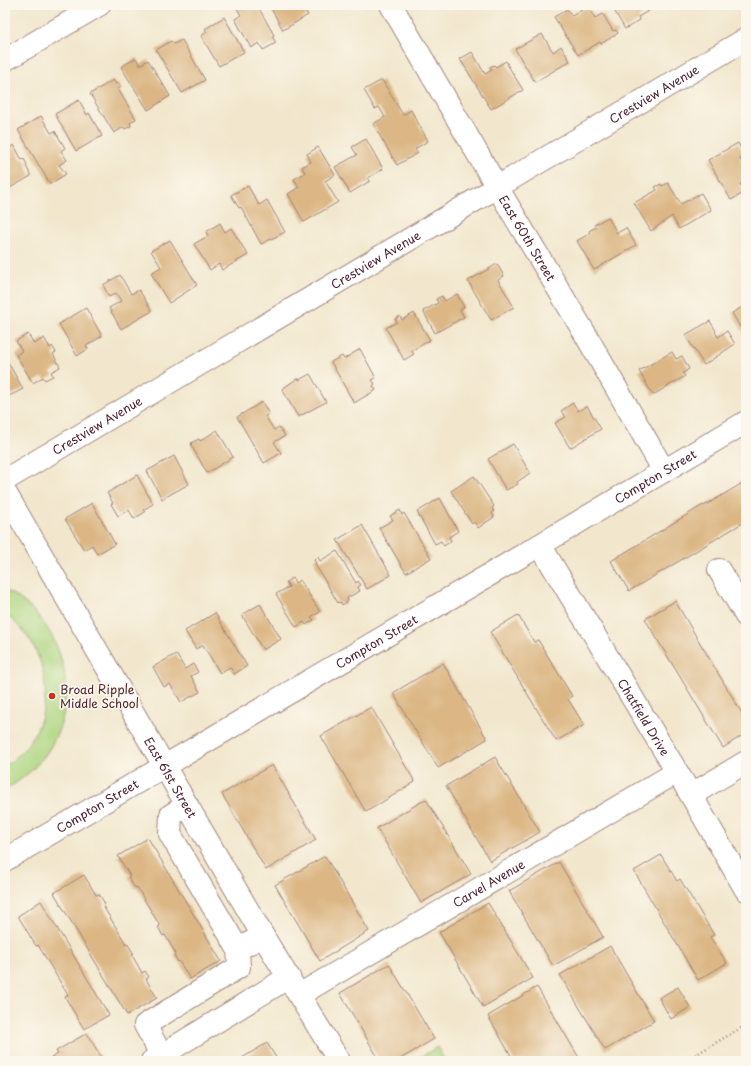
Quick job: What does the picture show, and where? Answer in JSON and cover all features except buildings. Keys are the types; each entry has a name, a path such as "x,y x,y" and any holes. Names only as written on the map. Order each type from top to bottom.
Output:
{"street":[{"path":"5,60 99,5"},
{"name":"East 60th Street","path":"392,5 664,471"},
{"name":"Crestview Avenue","path":"5,480 746,39"},
{"name":"Compton Street","path":"5,860 746,422"},
{"name":"East 61st Street","path":"5,492 166,766 187,805 339,1061"},
{"name":"Chatfield Drive","path":"540,545 691,795 746,890"},
{"path":"719,570 746,616"},
{"path":"691,795 746,762"},
{"name":"Carvel Avenue","path":"157,1058 294,986 677,772"},
{"path":"157,1058 144,1025 239,967 238,949 170,834 171,815 187,805"},
{"path":"238,949 264,936"}],"path":[{"path":"685,1061 746,1025"}],"green space":[{"path":"5,590 24,603 40,619 53,637 61,658 65,680 65,703 61,725 47,753 31,771 5,790 5,766 23,750 36,732 43,712 45,690 42,669 35,649 22,630 5,614"},
{"path":"437,1047 445,1061 414,1061"}],"place":[{"name":"Broad Ripple Middle School","path":"52,696"}]}
